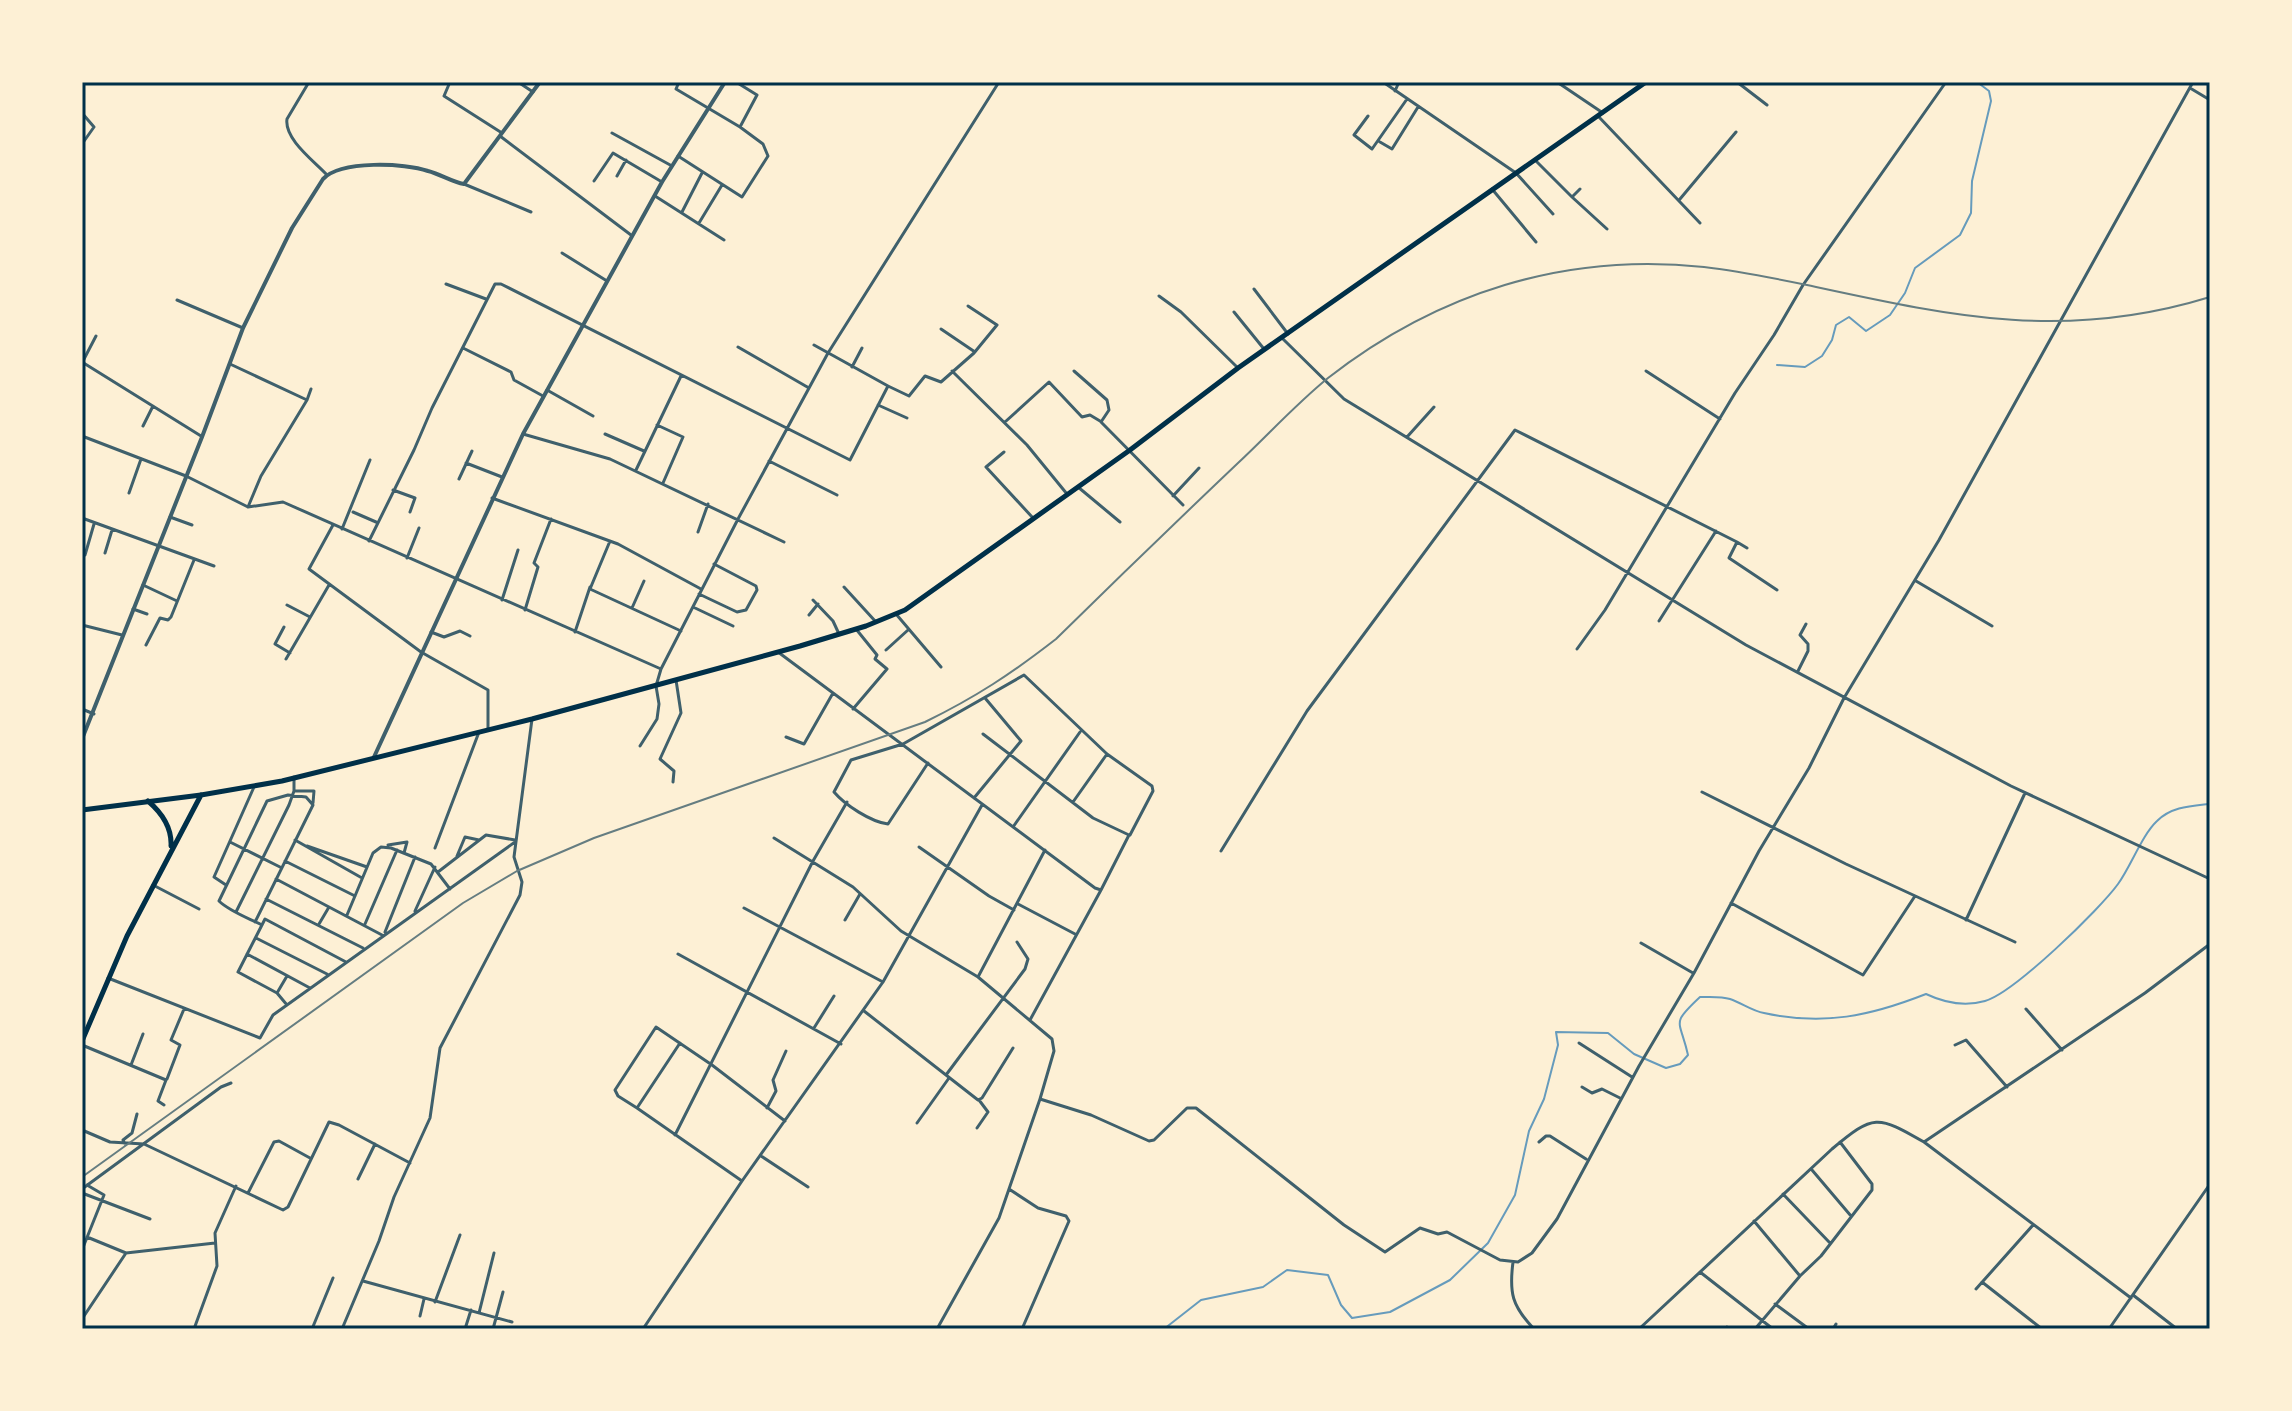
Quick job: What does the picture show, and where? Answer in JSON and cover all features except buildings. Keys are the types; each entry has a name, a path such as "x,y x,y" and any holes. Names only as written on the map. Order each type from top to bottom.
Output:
{"main road":[{"path":"82,810 254,787 294,778 656,686 856,629 896,614 1035,519 1238,368 1646,82"},
{"path":"82,1043 108,978 201,795"},
{"path":"148,801 169,828 171,851"}],"street":[{"path":"309,82 286,126 293,139 327,175"},
{"path":"450,82 444,96 501,135 632,235"},
{"path":"518,82 533,92"},
{"path":"464,184 540,82"},
{"path":"678,156 743,196 768,158 763,144 676,89 679,82"},
{"path":"374,757 523,434 662,182 725,82"},
{"path":"736,82 757,95 740,127"},
{"path":"640,746 657,719 659,704 656,686 661,669 769,461 828,353 999,82"},
{"path":"1383,82 1516,173 1553,214"},
{"path":"1395,91 1399,82"},
{"path":"1557,82 1600,114 1700,223"},
{"path":"1737,82 1767,105"},
{"path":"1577,649 1627,574 1803,285 1946,82"},
{"path":"1040,1099 1091,1115 1147,1140 1154,1140 1187,1108 1193,1107 1344,1225 1383,1251 1391,1250 1420,1228 1438,1234 1447,1232 1500,1260 1513,1262 1532,1253 1550,1230 1844,698 1915,581 2193,82"},
{"path":"2190,88 2210,100"},
{"path":"1368,116 1355,136 1370,148 1379,142 1407,99"},
{"path":"1379,142 1392,149 1418,107"},
{"path":"82,113 94,127 82,144"},
{"path":"1680,199 1736,132"},
{"path":"612,133 672,166"},
{"path":"594,181 613,153 662,182"},
{"path":"617,176 626,160"},
{"path":"1535,160 1607,229"},
{"path":"82,739 243,328 292,228 327,175 347,166 358,165 414,168 464,184 531,212"},
{"path":"682,212 703,172"},
{"path":"699,223 722,185"},
{"path":"1492,189 1536,242"},
{"path":"1572,197 1580,189"},
{"path":"655,196 724,240"},
{"path":"562,253 607,281"},
{"path":"446,284 486,299"},
{"path":"369,541 492,286 501,284 584,324 850,460 888,386"},
{"path":"1254,289 1286,337 1344,399 1627,574 1746,645 2025,793 2210,879"},
{"path":"1159,296 1181,312 1238,368"},
{"path":"177,300 243,328"},
{"path":"814,345 909,396 925,376 941,382 975,352 997,325 968,306"},
{"path":"1234,312 1265,350"},
{"path":"941,329 975,352"},
{"path":"96,336 82,362 202,437"},
{"path":"738,347 809,388"},
{"path":"463,348 511,372 513,379 544,396"},
{"path":"852,367 862,348"},
{"path":"228,363 307,400"},
{"path":"952,371 1005,422 1067,494"},
{"path":"1074,371 1107,400 1109,410 1101,422"},
{"path":"1646,371 1720,419"},
{"path":"636,470 681,376"},
{"path":"1005,422 1049,382 1082,417 1090,415 1101,422 1183,505"},
{"path":"248,507 261,476 311,389"},
{"path":"547,390 593,416"},
{"path":"878,405 907,418"},
{"path":"143,426 153,406"},
{"path":"1407,437 1434,407"},
{"path":"657,425 683,437 663,483"},
{"path":"1221,851 1307,711 1517,430 1747,548"},
{"path":"523,434 588,451 636,470 784,542"},
{"path":"605,434 644,451"},
{"path":"82,436 186,476 248,507 281,502 661,669"},
{"path":"459,479 472,451"},
{"path":"1004,452 986,467 1035,519"},
{"path":"129,493 141,459"},
{"path":"342,529 370,460"},
{"path":"769,461 837,495"},
{"path":"466,463 502,477"},
{"path":"1173,496 1199,468"},
{"path":"1078,487 1120,522"},
{"path":"393,490 415,498 410,512"},
{"path":"492,498 610,541 743,613 757,588 714,564"},
{"path":"698,532 708,504"},
{"path":"353,512 376,522"},
{"path":"170,517 192,525"},
{"path":"82,518 214,566"},
{"path":"525,610 538,567 534,563 551,519"},
{"path":"85,555 95,523"},
{"path":"333,525 309,567 421,652 489,691 488,730"},
{"path":"407,558 419,528"},
{"path":"105,553 112,529"},
{"path":"1659,621 1716,531"},
{"path":"575,632 610,541"},
{"path":"1736,542 1729,558 1776,589"},
{"path":"502,600 518,550"},
{"path":"146,645 160,618 170,620 194,559"},
{"path":"632,608 644,581"},
{"path":"1915,581 1992,626"},
{"path":"143,585 177,601"},
{"path":"286,659 329,585"},
{"path":"590,587 681,631"},
{"path":"844,587 876,622"},
{"path":"813,600 833,621 839,634"},
{"path":"809,615 818,604"},
{"path":"287,605 310,617"},
{"path":"693,607 733,626"},
{"path":"133,609 147,614"},
{"path":"896,614 941,667"},
{"path":"1798,671 1809,646 1800,635 1806,624"},
{"path":"82,625 122,635"},
{"path":"284,627 275,644 290,653"},
{"path":"853,709 887,669 875,659 877,655 856,629"},
{"path":"886,650 908,630"},
{"path":"431,632 441,637 460,631 470,636"},
{"path":"778,652 1101,890"},
{"path":"928,763 888,824 847,802 834,790 851,760 903,744 1024,675 1107,754 1153,788 1030,1020"},
{"path":"673,782 674,771 660,759 681,713 676,680"},
{"path":"786,737 804,744 833,693"},
{"path":"974,798 1021,739 985,698"},
{"path":"82,709 94,714"},
{"path":"342,1329 394,1197 430,1118 440,1048 520,895 522,882 515,865 515,841 532,719"},
{"path":"1013,827 1081,731"},
{"path":"435,848 479,732"},
{"path":"983,734 1101,823 1129,835"},
{"path":"1073,802 1107,754"},
{"path":"236,912 294,791 294,778"},
{"path":"226,885 214,877 254,787"},
{"path":"294,791 313,803"},
{"path":"255,922 313,803 314,791 294,791 269,799 219,902 236,912 255,922 262,925"},
{"path":"1702,792 2015,942"},
{"path":"1966,920 2025,793"},
{"path":"675,1135 750,992 813,861 847,802"},
{"path":"643,1329 742,1181 883,982 982,805"},
{"path":"415,913 436,870 490,835 515,841"},
{"path":"457,858 465,837 479,840"},
{"path":"774,838 860,894 901,931 978,977 1055,1043 1040,1099 999,1218 937,1329"},
{"path":"295,840 363,878"},
{"path":"347,915 375,850 405,841 408,844 404,853"},
{"path":"108,978 258,1039 262,1037 270,1017 515,841"},
{"path":"230,842 281,867"},
{"path":"307,846 367,868"},
{"path":"385,846 415,857 436,870 450,889"},
{"path":"919,847 1014,910"},
{"path":"365,925 397,850"},
{"path":"978,977 1045,850"},
{"path":"384,934 415,857"},
{"path":"285,861 355,896"},
{"path":"276,879 384,934"},
{"path":"153,885 199,909"},
{"path":"845,920 860,894"},
{"path":"1731,903 1863,975 1915,896"},
{"path":"266,899 365,948"},
{"path":"1018,904 1076,934"},
{"path":"319,924 329,906"},
{"path":"744,908 883,982"},
{"path":"258,916 346,962"},
{"path":"265,919 238,972 277,993 287,1005"},
{"path":"256,938 328,975"},
{"path":"917,1123 1002,997 1028,964 1017,942"},
{"path":"1641,943 1694,973"},
{"path":"1924,1142 2145,993 2210,944"},
{"path":"247,954 310,988"},
{"path":"678,954 841,1044"},
{"path":"277,993 287,975"},
{"path":"814,1028 834,996"},
{"path":"164,1105 158,1101 180,1046 171,1040 184,1009"},
{"path":"2026,1009 2062,1050"},
{"path":"864,1011 979,1100 988,1112 977,1128"},
{"path":"742,1181 618,1096 615,1090 652,1030 657,1027 785,1121"},
{"path":"131,1065 143,1034"},
{"path":"1955,1045 1966,1040 2007,1087"},
{"path":"82,1043 166,1080"},
{"path":"637,1108 680,1043"},
{"path":"1579,1043 1632,1077"},
{"path":"979,1100 1013,1048"},
{"path":"767,1108 776,1091 773,1080 786,1051"},
{"path":"150,1219 82,1191 221,1087 231,1083"},
{"path":"1582,1087 1592,1093 1602,1089 1621,1099"},
{"path":"125,1144 123,1140 132,1133 137,1114"},
{"path":"1647,1329 1641,1327 1840,1142 1862,1125 1879,1121 1891,1123 1924,1142 2177,1329"},
{"path":"82,1130 110,1142 144,1144 285,1210 329,1122 410,1163"},
{"path":"1539,1142 1550,1136 1587,1160"},
{"path":"248,1193 274,1142 279,1141 310,1158"},
{"path":"1755,1329 1813,1265 1869,1195 1873,1185 1840,1142"},
{"path":"358,1179 375,1144"},
{"path":"761,1156 808,1187"},
{"path":"1811,1169 1851,1216"},
{"path":"2109,1329 2210,1184"},
{"path":"82,1250 104,1193 87,1185"},
{"path":"194,1329 217,1266 215,1233 236,1186"},
{"path":"1008,1189 1036,1207 1065,1216 1069,1221 1022,1329"},
{"path":"1783,1194 1830,1243"},
{"path":"1754,1221 1800,1276"},
{"path":"1976,1289 2033,1225"},
{"path":"435,1302 460,1235"},
{"path":"87,1237 126,1253 215,1246"},
{"path":"82,1319 126,1253"},
{"path":"479,1313 494,1253"},
{"path":"1513,1262 1512,1297 1523,1318 1534,1329"},
{"path":"1700,1272 1773,1329"},
{"path":"312,1329 333,1278"},
{"path":"363,1281 512,1322"},
{"path":"1982,1282 2042,1329"},
{"path":"493,1329 503,1292"},
{"path":"420,1316 424,1299"},
{"path":"1775,1304 1809,1329"},
{"path":"465,1329 471,1310"},
{"path":"1833,1329 1836,1324"}],"waterway":[{"path":"1777,365 1805,367 1822,356 1832,340 1836,325 1849,317 1866,331 1890,315 1905,293 1915,268 1960,235 1971,213 1972,181 1991,101 1989,91 1977,82"},
{"path":"1164,1329 1201,1300 1263,1287 1287,1270 1328,1275 1341,1305 1352,1318 1390,1312 1450,1280 1488,1243 1515,1195 1529,1131 1544,1099 1558,1045 1556,1032 1608,1033 1634,1054 1666,1068 1680,1064 1688,1055 1680,1028 1681,1018 1700,997 1726,998 1760,1012 1807,1019 1866,1013 1926,994 1955,1003 1985,1001 2035,967 2094,912 2118,884 2146,834 2157,821 2181,808 2208,804 2210,807"}],"railway":[{"path":"82,1177 463,903 517,871 594,838 925,722 993,684 1056,639 1328,378 1370,348 1458,302 1505,285 1553,273 1602,266 1652,264 1730,271 1910,306 2008,320 2106,318 2157,311 2210,297"}]}
